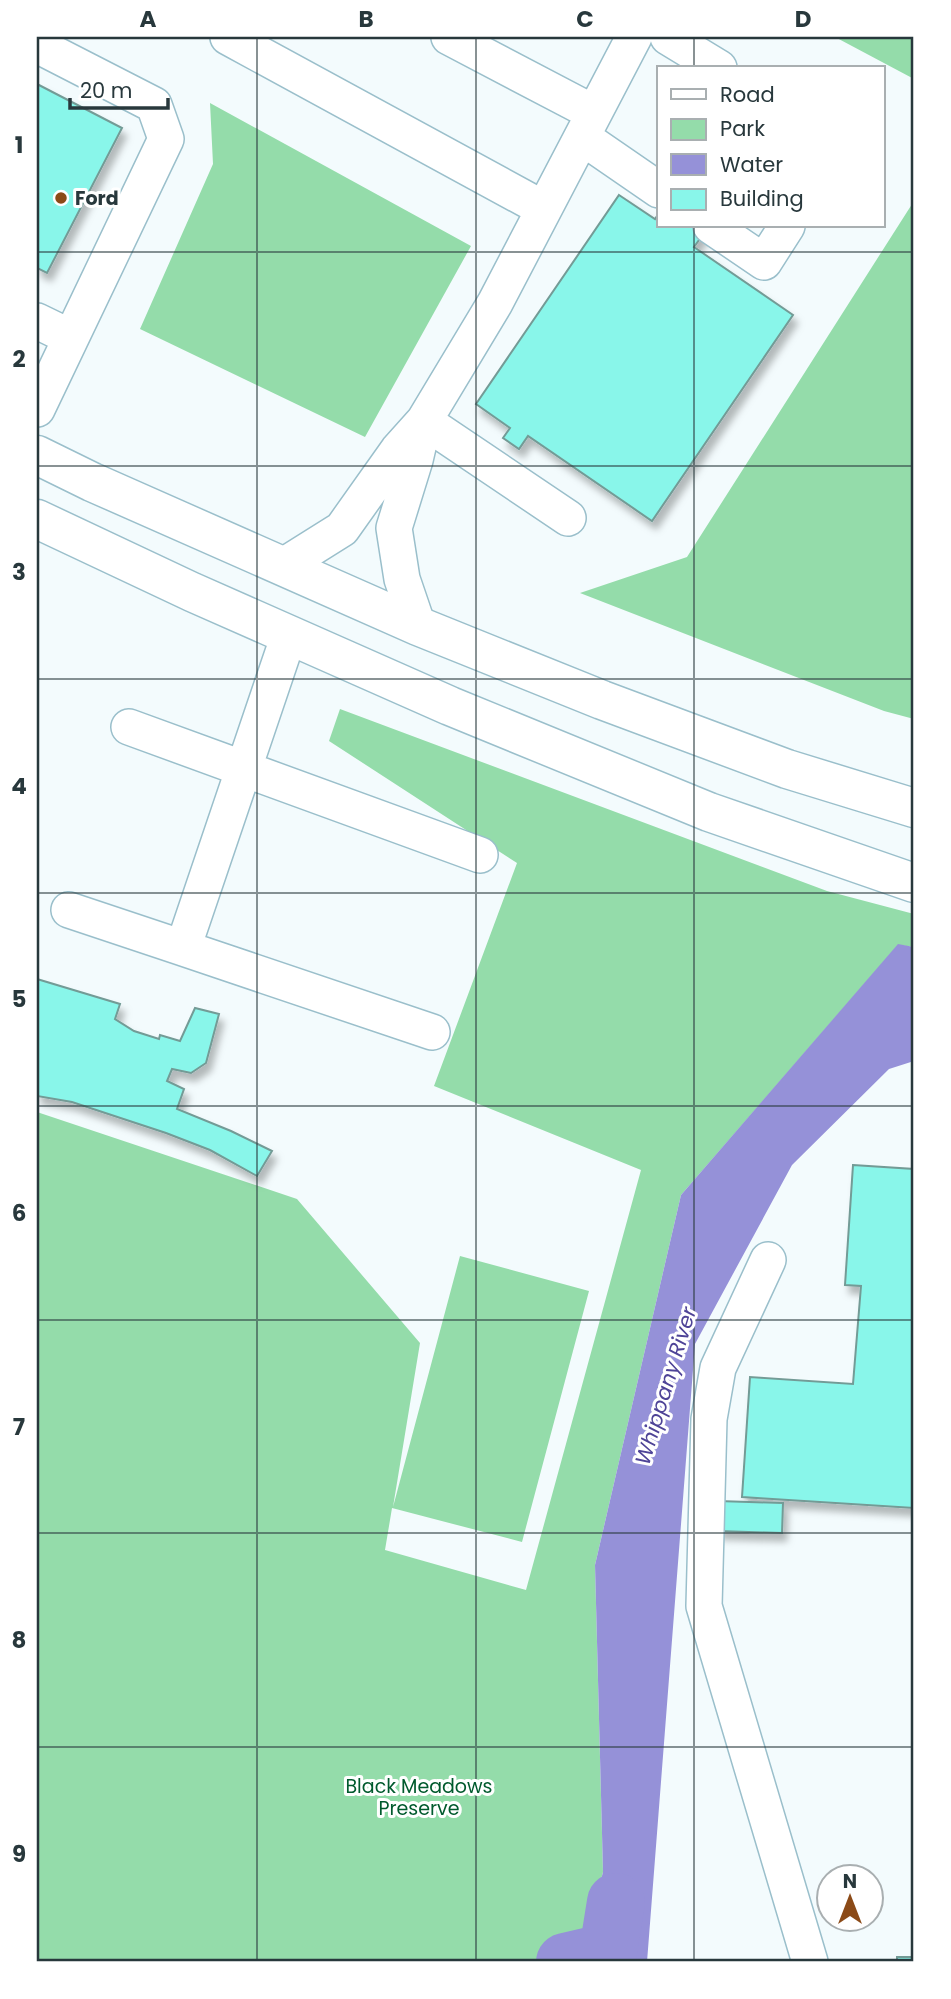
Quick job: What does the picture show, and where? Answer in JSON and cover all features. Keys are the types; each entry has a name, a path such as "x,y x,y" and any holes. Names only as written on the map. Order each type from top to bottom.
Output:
{"main road":[{"path":"37,455 92,482 418,626 602,700 774,764 914,808"},
{"path":"37,519 450,706 709,812 914,883"}],"lane":[{"path":"228,37 544,209"},
{"path":"449,37 588,125 657,188"},
{"path":"283,566 342,529 392,458 424,421 495,303 634,37"},
{"path":"668,37 716,66"},
{"path":"37,45 154,105 166,139 37,409"},
{"path":"714,228 764,262 786,228"},
{"path":"37,321 70,337"},
{"path":"424,421 568,517"},
{"path":"418,626 402,579 394,528 424,421"},
{"path":"183,948 289,635"},
{"path":"129,727 480,855"},
{"path":"69,910 432,1032"},
{"path":"768,1260 719,1368 709,1419 704,1605 810,1962"}],"green space":[{"path":"835,37 914,37 914,79"},
{"path":"210,103 471,246 365,437 140,329 213,164"},
{"path":"914,201 914,719 884,711 580,593 687,557"},
{"name":"Black Meadows Preserve","path":"340,709 827,891 914,914 914,947 898,945 681,1195 595,1565 603,1872 580,1962 37,1962 37,1112 297,1199 420,1343 393,1507 460,1256 589,1291 522,1542 392,1508 385,1550 526,1590 641,1170 434,1086 517,863 329,741"}],"water":[{"path":"898,944 914,947 914,1061 889,1069 792,1165 695,1344 647,1962 580,1962 603,1872 595,1565 681,1195"}],"building":[{"name":"Ford","path":"37,84 122,128 47,273 37,268"},
{"path":"619,195 655,219 657,216 657,228 708,228 694,247 793,315 652,521 528,436 519,449 503,438 510,428 476,404"},
{"path":"37,979 120,1004 115,1019 134,1031 159,1039 160,1035 180,1041 195,1008 219,1014 206,1063 191,1073 172,1069 167,1081 184,1089 177,1109 272,1151 257,1176 210,1150 166,1133 72,1102 37,1096"},
{"path":"853,1165 914,1169 914,1508 742,1497 750,1377 853,1384 861,1286 845,1285"},
{"path":"718,1501 783,1503 782,1533 717,1531"},
{"path":"897,1957 914,1957 914,1962 897,1962"}],"waterway":[{"name":"Whippany River","path":"565,1962 608,1952 616,1902"}],"place":[{"name":"Ford","path":"61,198"}]}
